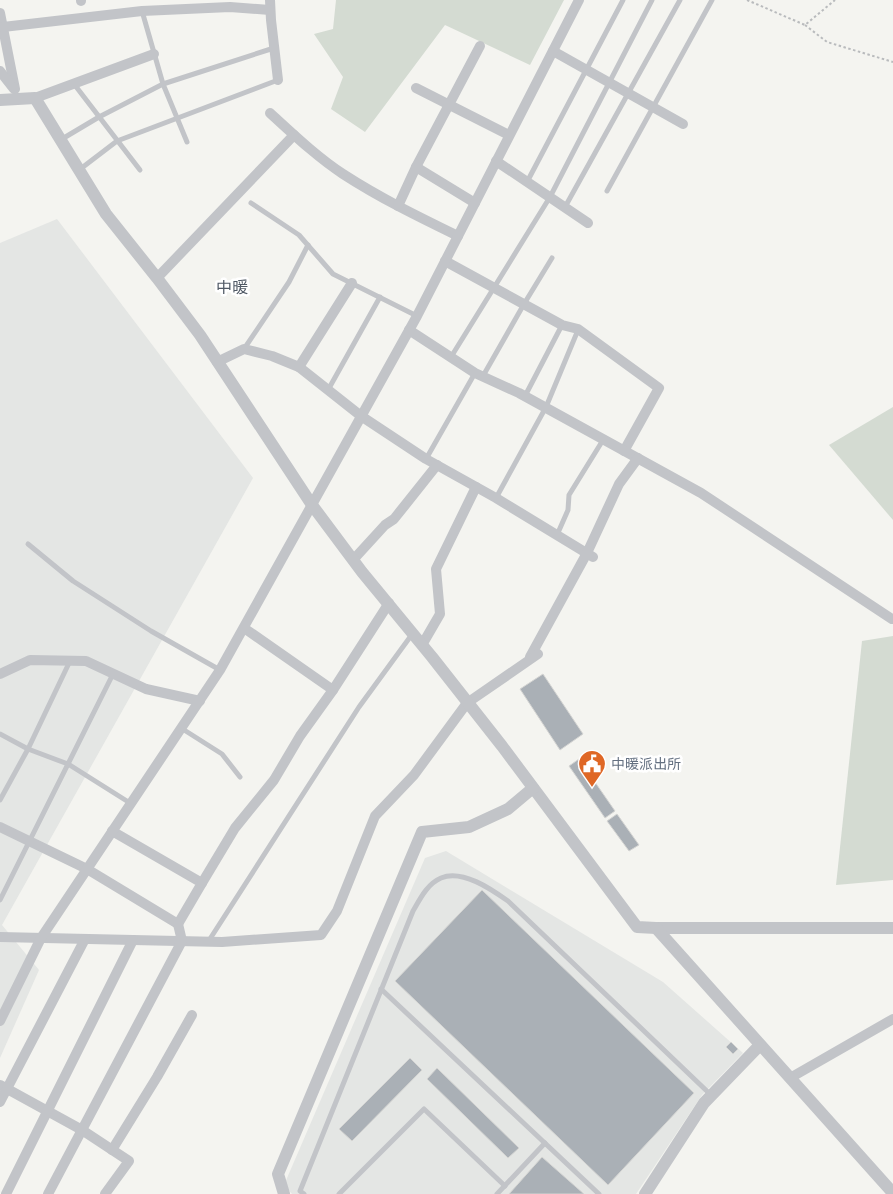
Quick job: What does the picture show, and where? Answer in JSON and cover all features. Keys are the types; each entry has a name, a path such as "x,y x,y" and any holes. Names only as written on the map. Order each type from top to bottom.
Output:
{"street":[{"path":"0,1022 41,938 220,670 244,628 417,316 579,0"},
{"path":"3,27 185,5 230,7 270,5 278,80"},
{"path":"0,13 24,96"},
{"path":"398,206 416,167 480,46"},
{"path":"553,51 683,124"},
{"path":"0,100 74,84 154,54"},
{"path":"0,71 61,140 106,214 158,278 217,362 312,505 353,560 413,632 638,927 893,928"},
{"path":"416,88 510,136"},
{"path":"270,113 342,174 398,206 458,236"},
{"path":"158,278 294,135"},
{"path":"496,161 588,223"},
{"path":"416,167 475,203"},
{"path":"445,260 562,324 578,329 659,388 624,450"},
{"path":"300,367 352,283"},
{"path":"409,330 479,374 546,407 701,493 892,619"},
{"path":"217,362 244,349 272,356 300,367 361,416 426,459 496,498 590,555"},
{"path":"529,660 590,555 619,484 638,458"},
{"path":"353,560 385,525 394,519 437,465"},
{"path":"422,644 440,614 436,568 476,487"},
{"path":"48,1194 182,941 178,924 235,828 274,780 300,736 333,690 389,603"},
{"path":"244,628 333,690"},
{"path":"0,937 208,942 321,935 337,911 375,816 414,775 467,704 538,654"},
{"path":"0,674 30,660 86,661 146,689 200,700"},
{"path":"284,1194 278,1174 422,832 469,827 508,810 533,788"},
{"path":"0,827 87,869 178,924"},
{"path":"112,831 202,883"},
{"path":"656,928 893,1193"},
{"path":"0,1102 3,1087 85,939"},
{"path":"6,1194 132,940"},
{"path":"112,1150 157,1077 192,1014"},
{"path":"790,1078 893,1019"},
{"path":"645,1194 704,1104 760,1045"},
{"path":"3,1087 82,1130 128,1161 105,1194"}],"lane":[{"path":"527,182 623,0"},
{"path":"452,358 550,198 652,0"},
{"path":"565,207 680,0"},
{"path":"607,191 712,0"},
{"path":"142,11 163,84 187,142"},
{"path":"61,140 99,117 163,84 274,48"},
{"path":"79,170 117,141 278,80"},
{"path":"74,84 140,170"},
{"path":"250,203 299,235 333,274 417,316"},
{"path":"244,349 290,282 308,246"},
{"path":"426,459 552,258"},
{"path":"328,390 380,297"},
{"path":"525,396 562,324"},
{"path":"496,498 546,407 578,329"},
{"path":"557,535 568,510 569,495 603,439"},
{"path":"28,544 73,581 150,631 220,670"},
{"path":"208,942 359,706 413,632"},
{"path":"0,800 28,749 71,661"},
{"path":"0,900 113,674"},
{"path":"181,728 222,754 240,777"},
{"path":"0,734 28,749 68,764 131,804"},
{"path":"304,1194 300,1191 413,910 425,891 440,878 459,876 486,886 508,901 712,1096"},
{"path":"381,989 599,1194"},
{"path":"339,1194 424,1109 505,1186"},
{"path":"497,1194 544,1142"}],"path":[{"path":"747,0 805,25 827,42 893,62"},
{"path":"805,25 836,0"}],"shaded area":[{"path":"336,0 564,0 530,65 445,25 365,132 331,109 343,77 314,34 333,29"},
{"path":"57,219 253,478 2,925 39,970 0,1058 0,243"},
{"path":"893,407 893,520 829,445"},
{"path":"893,636 893,880 836,885 862,641"},
{"path":"446,851 663,982 743,1053 702,1095 636,1194 292,1194 284,1185 425,858"}],"building":[{"path":"543,674 583,734 560,750 520,689"},
{"name":"中暖派出所","path":"579,759 615,811 605,818 569,766"},
{"path":"617,814 639,845 629,851 607,821"},
{"path":"482,890 694,1093 608,1185 395,981"},
{"path":"731,1042 738,1049 733,1054 726,1047"},
{"path":"410,1058 422,1070 352,1141 339,1129"},
{"path":"437,1068 519,1148 508,1158 427,1079"},
{"path":"542,1157 584,1194 509,1194"}],"place":[{"name":"中暖派出所","path":"592,788"}],"district":[{"name":"中暖","path":"232,287"}]}
